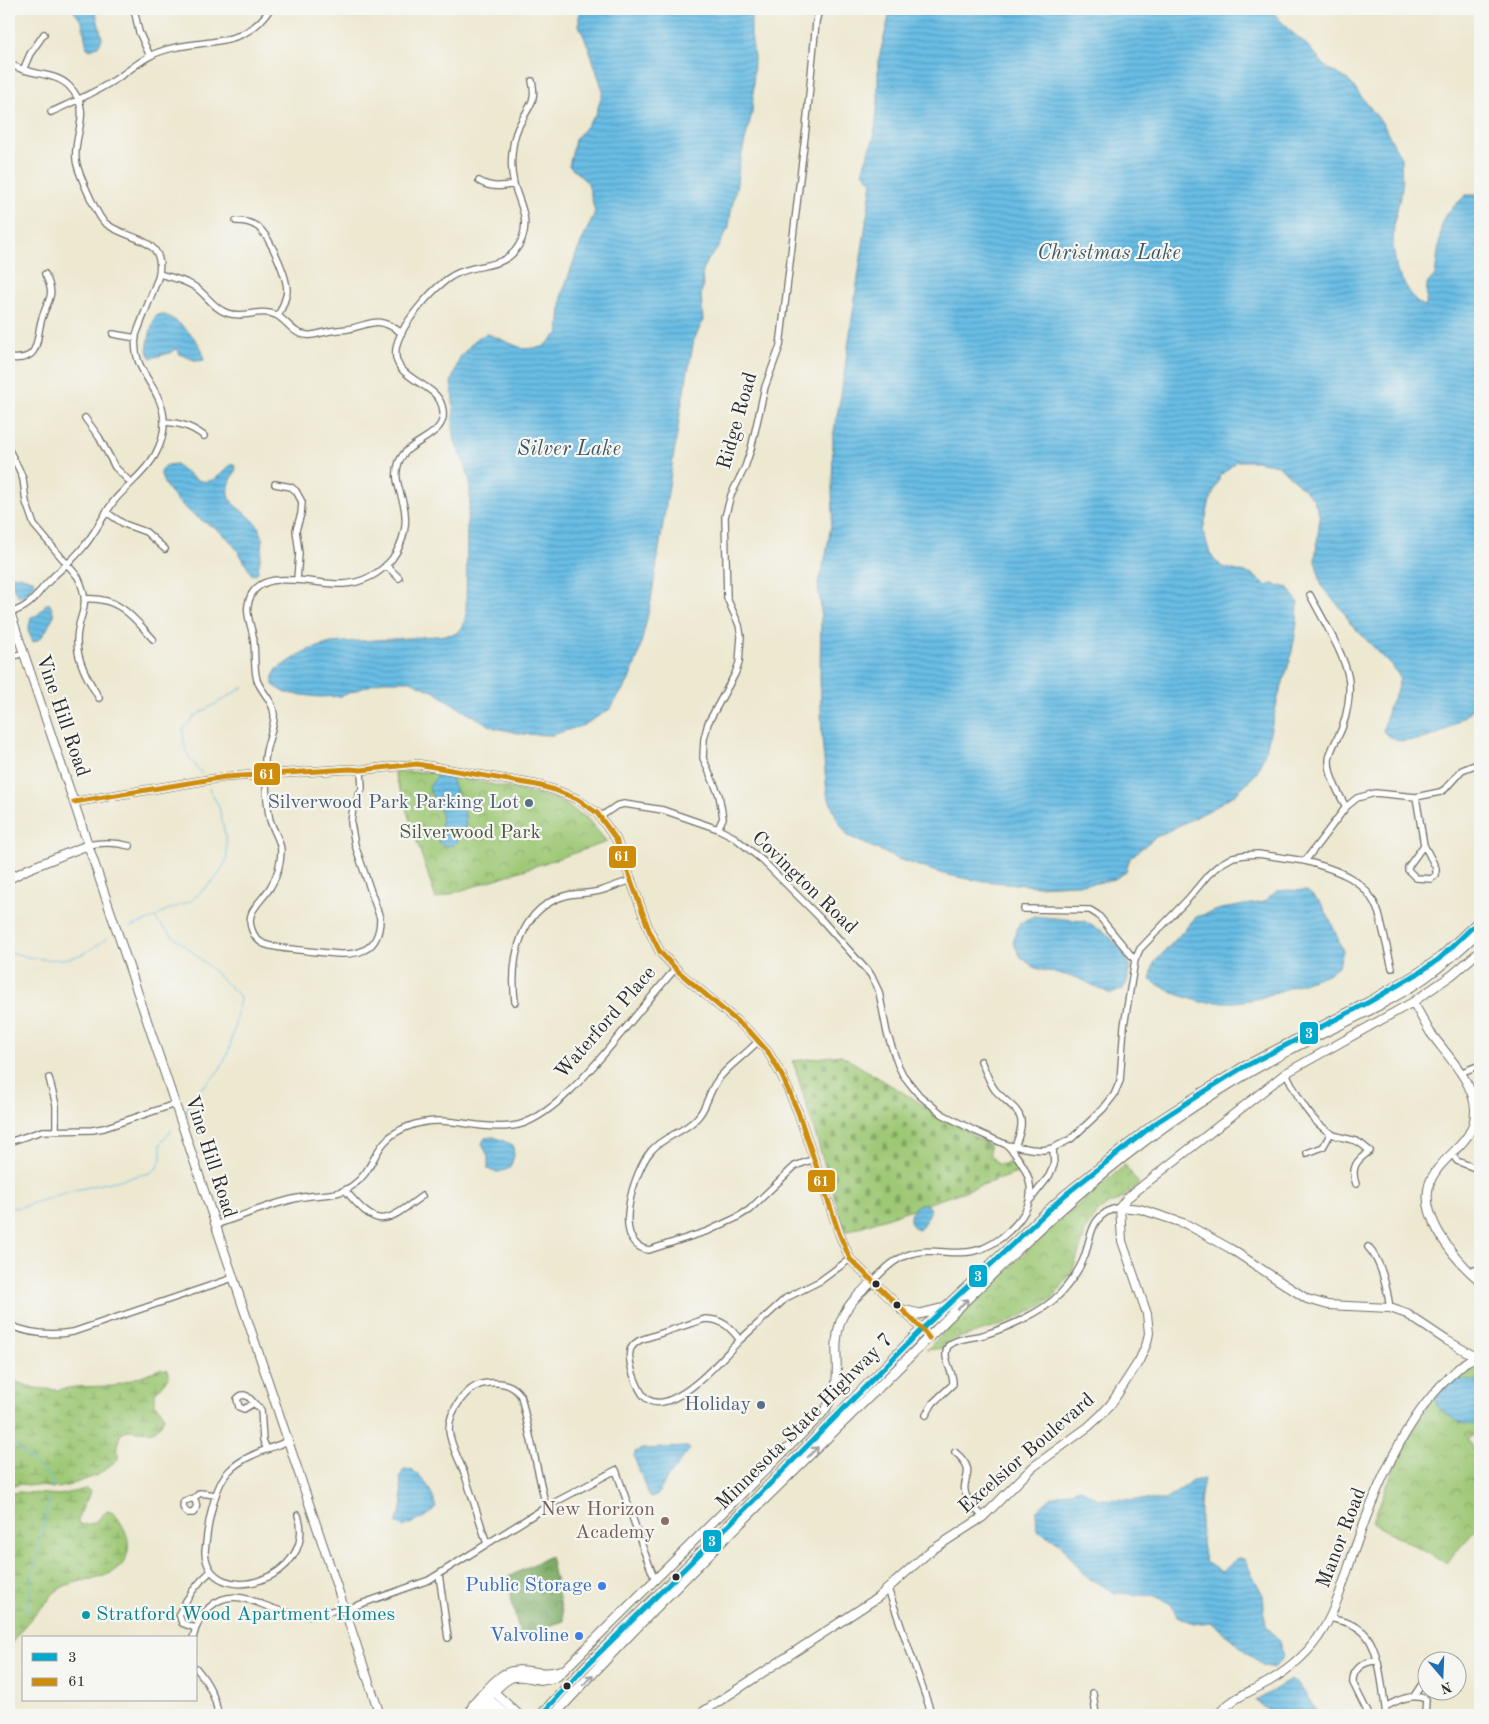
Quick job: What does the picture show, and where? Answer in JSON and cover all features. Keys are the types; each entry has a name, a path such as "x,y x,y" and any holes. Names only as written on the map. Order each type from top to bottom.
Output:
{"main road":[{"name":"Minnesota State Highway 7","path":"541,1715 585,1667 756,1498 922,1329 1065,1195 1157,1122 1242,1068 1369,1002 1417,974 1439,958 1480,920"},
{"name":"Minnesota State Highway 7","path":"554,1715 650,1614 929,1338 1069,1202 1106,1170 1160,1128 1205,1098 1422,979 1450,958 1480,930"},
{"path":"902,1310 924,1314 940,1310 949,1304"}],"street":[{"path":"134,9 139,32 150,56"},
{"path":"51,112 96,91 150,56 165,50 211,44 243,34 256,27 270,9"},
{"name":"Ridge Road","path":"718,829 723,818 719,795 703,758 704,739 708,723 739,664 741,636 739,625 727,598 725,517 731,495 752,449 765,387 780,346 819,9"},
{"path":"23,70 30,54 44,34"},
{"path":"9,63 30,73 58,78 68,85 78,100 82,114 76,160 78,170 97,212 105,224 141,239 153,249 160,263 159,274 136,338 135,354 138,363 160,399 164,422 163,433 149,464 130,482 106,512 80,551 50,579 32,603 26,607 9,611"},
{"path":"362,770 362,789 353,807 351,823 355,845 378,910 380,927 373,943 360,953 351,955 260,942 252,931 250,917 252,911 272,886 281,854 278,838 271,821 265,753 274,722 274,715 270,702 257,679 255,649 247,613 248,605 254,591 266,581 274,579 330,584 354,583 375,574 386,565 398,548 405,525 403,502 396,474 401,457 412,444 434,433 439,428 443,415 440,402 436,396 400,368 396,353 397,345 402,333 423,302 442,283 462,271 495,264 504,260 517,248 522,239 525,222 524,212 514,184 512,168 513,146 521,122 532,104 534,89 532,81"},
{"path":"479,180 492,186 514,184"},
{"path":"236,221 251,223 263,232 283,271 286,280 286,299 278,316"},
{"path":"9,358 26,357 35,349 38,343 41,321 51,294 51,288 45,274"},
{"path":"159,274 195,287 217,308 225,312 243,316 267,312 278,316 291,329 304,335 350,329 378,322 393,327 402,333"},
{"path":"113,334 136,338"},
{"path":"85,418 99,437 116,468 130,482"},
{"path":"164,422 182,424 196,429 204,436"},
{"path":"9,450 20,469 26,502 34,525 78,577 85,600 77,630 77,648 86,673 99,698"},
{"path":"275,484 296,491 302,502 301,514 296,530 299,553 297,580"},
{"path":"106,512 124,524 146,532 165,549"},
{"path":"386,565 399,578"},
{"path":"1310,595 1333,639 1349,680 1350,691 1342,728 1329,762 1339,795 1346,807"},
{"path":"85,600 102,600 119,606 127,611 153,639"},
{"name":"Vine Hill Road","path":"9,611 380,1715"},
{"path":"9,658 23,653"},
{"path":"1305,861 1346,807 1357,798 1376,793 1416,798 1440,792 1462,770 1480,763"},
{"path":"74,802 225,777 350,769 362,770 418,764 537,785 577,799 600,817 616,839 653,941 660,952 675,969 758,1041 768,1052 782,1076 798,1112 841,1240 850,1258 929,1338"},
{"path":"1416,798 1424,844 1436,868 1436,875 1431,879 1416,878 1408,870 1408,867 1424,844"},
{"name":"Covington Road","path":"600,817 616,806 624,804 662,810 718,829 734,837 763,861 820,918 871,975 879,992 885,1028 898,1065 919,1096 942,1114 1007,1145"},
{"path":"9,879 28,869 88,845 108,842 130,846"},
{"path":"1007,1145 1037,1150 1053,1148 1071,1139 1092,1121 1114,1095 1120,1082 1124,1026 1135,960 1140,949 1188,899 1208,875 1233,857 1258,854 1305,861 1338,870 1355,881 1376,905 1392,968"},
{"path":"515,1002 513,984 518,944 523,932 536,913 557,900 568,896 602,891 632,880"},
{"path":"1024,909 1090,910 1098,915 1135,960"},
{"path":"1120,1207 1127,1198 1286,1073 1413,1002 1452,975 1480,951"},
{"name":"Waterford Place","path":"215,1225 300,1197 332,1195 345,1190 361,1179 383,1143 407,1127 436,1120 504,1127 525,1123 535,1118 582,1080 675,969"},
{"path":"1413,1002 1428,1029 1470,1088 1473,1098 1474,1119 1466,1138 1432,1176 1429,1184 1428,1201 1436,1226 1444,1241 1454,1255 1480,1281"},
{"path":"758,1041 717,1080 704,1108 693,1123 658,1143 645,1159 640,1168 627,1209 627,1225 632,1237 639,1247 649,1250 722,1225 749,1210 796,1166 814,1159"},
{"path":"981,1062 994,1088 1020,1114 1022,1130 1015,1146"},
{"path":"1460,1073 1480,1065"},
{"path":"1286,1073 1299,1099 1310,1115 1331,1133 1360,1143 1370,1151 1354,1164 1353,1170 1356,1184"},
{"path":"49,1078 56,1105 56,1130"},
{"path":"9,1142 36,1132 104,1128 175,1104"},
{"path":"1308,1153 1323,1147 1331,1133"},
{"path":"1007,1145 1018,1157 1027,1172 1031,1188 1030,1201"},
{"path":"477,1715 488,1692 498,1678 510,1671 524,1670 550,1674 563,1670 825,1411 836,1387 837,1341 840,1323 852,1301 893,1262 908,1255 926,1251 966,1253 997,1241 1013,1228 1049,1176 1054,1165 1053,1148"},
{"path":"1452,1154 1457,1161 1480,1170"},
{"path":"345,1190 366,1213 379,1218 393,1216 422,1196"},
{"path":"926,1415 933,1403 953,1384 953,1378 946,1357 948,1346 954,1342 994,1331 1024,1318 1059,1296 1072,1280 1084,1257 1092,1226 1108,1210 1120,1207 1140,1209 1186,1224 1231,1249 1307,1300 1328,1305 1390,1308 1407,1314 1446,1340 1479,1358"},
{"name":"Excelsior Boulevard","path":"698,1715 888,1590 929,1552 983,1517 1033,1467 1088,1427 1111,1404 1144,1352 1148,1333 1147,1314 1122,1240 1120,1207"},
{"path":"1368,1248 1373,1253 1384,1280 1390,1308"},
{"path":"740,1340 726,1324 719,1320 705,1318 640,1340 632,1347 629,1357 640,1392 655,1402 661,1402 678,1396 695,1383 786,1298 820,1281 850,1258"},
{"path":"1470,1272 1480,1268"},
{"path":"9,1325 35,1333 60,1334 72,1332 233,1278"},
{"name":"Manor Road","path":"1218,1715 1234,1700 1270,1681 1302,1658 1313,1645 1330,1618 1371,1504 1398,1447 1425,1403 1467,1361 1479,1358"},
{"path":"487,1544 449,1431 456,1407 466,1394 476,1386 483,1383 506,1384 512,1386 521,1396 546,1507"},
{"path":"254,1403 262,1413 263,1440 267,1450"},
{"path":"288,1441 248,1458 229,1470 220,1483 205,1552 211,1570 226,1581 236,1583 256,1583 274,1576 292,1556 298,1546 300,1528 298,1515"},
{"path":"956,1452 963,1459 967,1468 968,1478 964,1488 966,1495 983,1517"},
{"path":"193,1636 194,1628 200,1617 213,1604 231,1598 240,1598 295,1615 320,1614 344,1609 420,1584 546,1507 616,1470 655,1580"},
{"path":"194,1498 200,1493 216,1495"},
{"path":"194,1628 182,1623 179,1614 189,1595 211,1570"},
{"path":"439,1574 448,1638"},
{"path":"888,1590 932,1715"},
{"path":"1330,1618 1356,1626 1370,1640 1377,1661 1386,1715"},
{"path":"1369,1715 1353,1683 1353,1678 1358,1668 1363,1664 1368,1661 1377,1661"},
{"path":"198,1671 209,1685 218,1715"},
{"path":"488,1692 505,1713"},
{"path":"470,1715 473,1704 488,1692"},
{"path":"488,1692 519,1715"},
{"path":"1093,1693 1096,1715"},
{"path":"1385,1707 1414,1696 1416,1693"},
{"path":"1426,1702 1426,1715"},
{"path":"477,1715 494,1707 505,1713"}],"green space":[{"name":"Silverwood Park","path":"394,772 429,772 556,799 587,818 607,842 436,899"},
{"path":"841,1055 989,1145 990,1155 998,1165 1012,1162 1020,1172 845,1232 793,1061"},
{"path":"1125,1165 1139,1184 1116,1202 1108,1204 1100,1210 1087,1228 1072,1272 1054,1297 1007,1323 951,1340 944,1348 926,1350 1043,1235"},
{"path":"1473,1363 1480,1366 1480,1433 1468,1438 1480,1467 1480,1525 1446,1563 1372,1523 1403,1450 1422,1416 1446,1385"},
{"path":"160,1369 168,1370 169,1377 155,1393 154,1403 162,1411 164,1417 160,1426 148,1432 129,1430 124,1432 118,1441 118,1459 98,1475 58,1488 20,1484 9,1487 9,1380 35,1388 57,1390 75,1387 114,1386"},
{"path":"86,1489 90,1491 79,1517 79,1524 92,1523 107,1511 114,1513 123,1527 127,1538 127,1555 115,1571 64,1586 54,1593 22,1629 9,1648 9,1494 18,1492 59,1495"},
{"path":"550,1556 564,1621 520,1635 506,1578"}],"water":[{"path":"72,9 95,9 102,38 100,44 91,50 87,48 82,22"},
{"name":"Silver Lake","path":"579,9 749,9 754,56 752,113 739,165 729,227 716,251 706,262 702,275 703,321 694,340 682,402 651,601 638,657 628,682 610,709 584,725 552,735 523,734 495,728 462,710 435,692 410,681 382,681 341,696 319,697 286,693 273,685 273,676 277,669 308,650 331,643 455,634 463,627 466,614 467,522 470,482 466,467 455,443 451,383 460,357 477,338 488,334 524,349 543,347 559,333 562,294 577,252 595,212 588,183 569,166 575,140 596,114 603,91 579,25"},
{"name":"Christmas Lake","path":"891,9 1270,9 1289,30 1305,43 1327,68 1348,80 1383,124 1401,158 1402,188 1394,223 1393,246 1397,272 1416,302 1426,307 1427,284 1435,275 1442,222 1446,214 1466,195 1480,195 1480,700 1459,721 1434,735 1415,740 1398,740 1383,731 1388,709 1397,690 1400,677 1392,666 1350,623 1344,612 1322,587 1315,560 1320,517 1313,498 1278,465 1256,461 1237,461 1221,475 1210,500 1203,530 1210,554 1222,567 1253,575 1266,586 1273,584 1289,588 1298,603 1297,624 1291,657 1278,698 1266,750 1256,774 1235,794 1208,811 1154,838 1130,858 1126,871 1115,879 1097,883 1036,886 973,880 943,874 898,859 848,836 838,821 827,794 822,738 820,676 821,610 818,583 826,555 833,513 833,436 841,395 872,182 862,171 874,138 878,101 878,62"},
{"path":"160,314 171,318 189,332 201,348 204,360 197,361 179,354 179,350 175,349 170,353 151,358 147,350 150,333 155,317"},
{"path":"176,464 192,477 198,480 209,481 215,479 234,464 236,469 230,482 229,492 231,500 235,506 255,522 262,535 262,551 258,572 255,575 251,574 239,552 227,537 190,512 169,491 161,476 161,469 167,465"},
{"path":"15,575 33,580 34,585 26,594 20,597 12,583 11,577"},
{"path":"46,604 50,604 54,615 43,635 33,642 28,631 31,617 38,615"},
{"path":"439,773 451,776 464,811 465,826 454,845 444,846 438,842 441,814 429,787"},
{"path":"1277,891 1307,891 1322,904 1332,924 1343,951 1339,965 1328,974 1257,999 1236,1002 1201,1002 1173,993 1150,980 1154,963 1196,917 1221,909 1264,902"},
{"path":"1034,916 1084,921 1106,933 1125,953 1130,966 1127,982 1123,989 1111,994 1078,978 1035,968 1021,957 1013,943 1019,924"},
{"path":"494,1137 513,1145 514,1156 510,1168 504,1171 494,1172 488,1169 488,1156 482,1143 485,1138"},
{"path":"920,1204 929,1207 930,1213 920,1229 912,1225 910,1216 913,1209"},
{"path":"1456,1379 1480,1382 1480,1424 1467,1424 1456,1420 1436,1405 1438,1394"},
{"path":"687,1447 690,1449 666,1480 658,1494 651,1497 634,1457 635,1452 643,1449"},
{"path":"404,1469 416,1473 426,1483 436,1508 427,1516 403,1527 396,1523 403,1505 400,1477"},
{"path":"1204,1479 1200,1500 1200,1520 1205,1562 1222,1572 1238,1558 1244,1559 1263,1595 1266,1626 1278,1639 1284,1657 1274,1668 1262,1665 1211,1622 1194,1624 1177,1616 1171,1604 1155,1596 1115,1593 1085,1576 1060,1543 1037,1530 1036,1511 1052,1497 1080,1488 1098,1499 1166,1500 1192,1481"},
{"path":"1292,1679 1303,1690 1319,1715 1273,1715 1256,1701"}],"waterway":[{"path":"202,774 188,754 184,743 183,729 195,716 244,687"},
{"path":"130,927 155,918 165,911 191,901 217,877 227,859 226,839 219,807 209,788"},
{"path":"155,918 169,933 201,959 238,994 240,1000 230,1045 224,1062 214,1076 190,1101 187,1115"},
{"path":"9,951 41,959 66,959 83,954 108,938"},
{"path":"9,1207 18,1208 71,1191 150,1173 158,1167 161,1159 161,1143 172,1130"},
{"path":"9,1440 53,1480 52,1489"},
{"path":"27,1613 31,1583 50,1497"}],"transit line":[{"name":"61","path":"74,802 225,777 350,769 361,770 417,764 537,785 577,799 597,813 616,839 649,930 660,952 679,972 752,1034 768,1052 782,1076 798,1112 839,1233 850,1259 929,1338"},
{"name":"3","path":"541,1715 585,1667 756,1498 922,1329 1065,1195 1157,1122 1202,1093 1242,1068 1369,1002 1417,974 1439,959 1480,920"}],"place":[{"name":"Silverwood Park Parking Lot","path":"529,803"},
{"name":"Holiday","path":"761,1405"},
{"name":"New Horizon Academy","path":"665,1521"},
{"name":"Public Storage","path":"602,1586"},
{"name":"Stratford Wood Apartment Homes","path":"86,1615"},
{"name":"Valvoline","path":"579,1636"}]}
